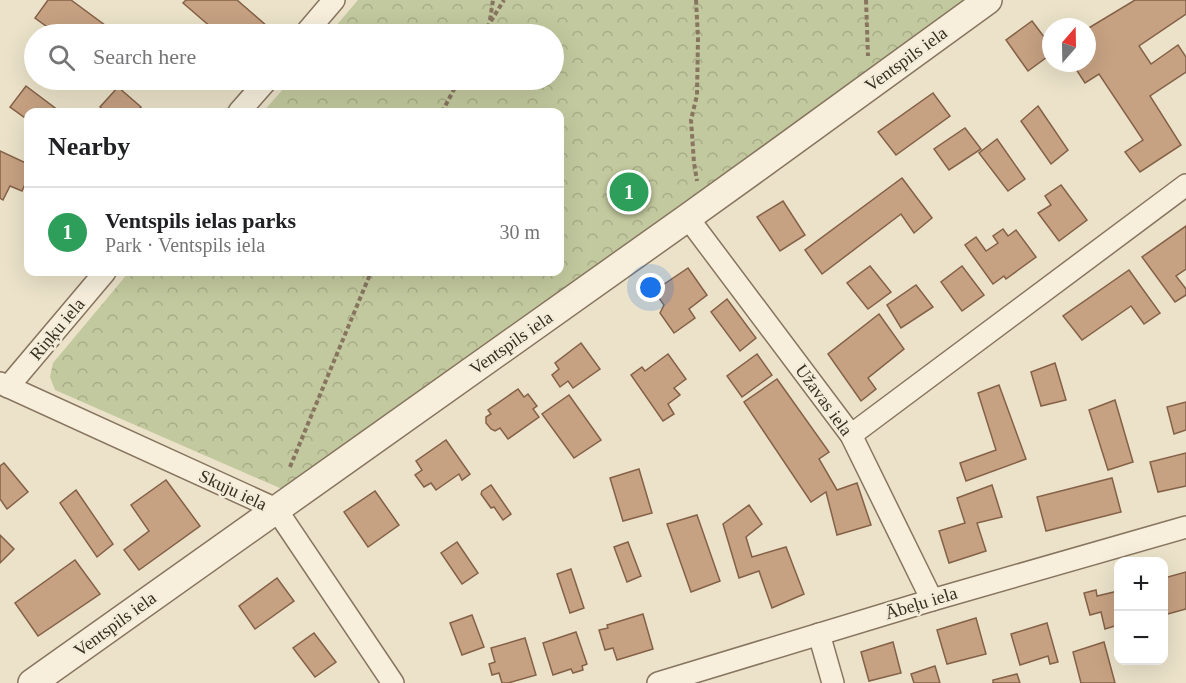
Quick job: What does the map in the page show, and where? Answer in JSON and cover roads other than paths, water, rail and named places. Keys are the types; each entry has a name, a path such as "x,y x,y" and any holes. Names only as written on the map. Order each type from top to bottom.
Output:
{"street":[{"path":"314,24 334,0"},
{"name":"Ventspils iela","path":"32,683 695,213 988,0"},
{"path":"242,108 258,90"},
{"path":"851,435 1186,185"},
{"name":"Užavas iela","path":"695,213 851,435 932,600"},
{"name":"Riņķu iela","path":"4,385 101,276"},
{"name":"Skuju iela","path":"4,385 276,509 393,683"},
{"name":"Ābeļu iela","path":"658,683 1186,526"},
{"path":"819,634 833,683"}],"place":[{"name":"Ventspils ielas parks","path":"629,192"}]}
